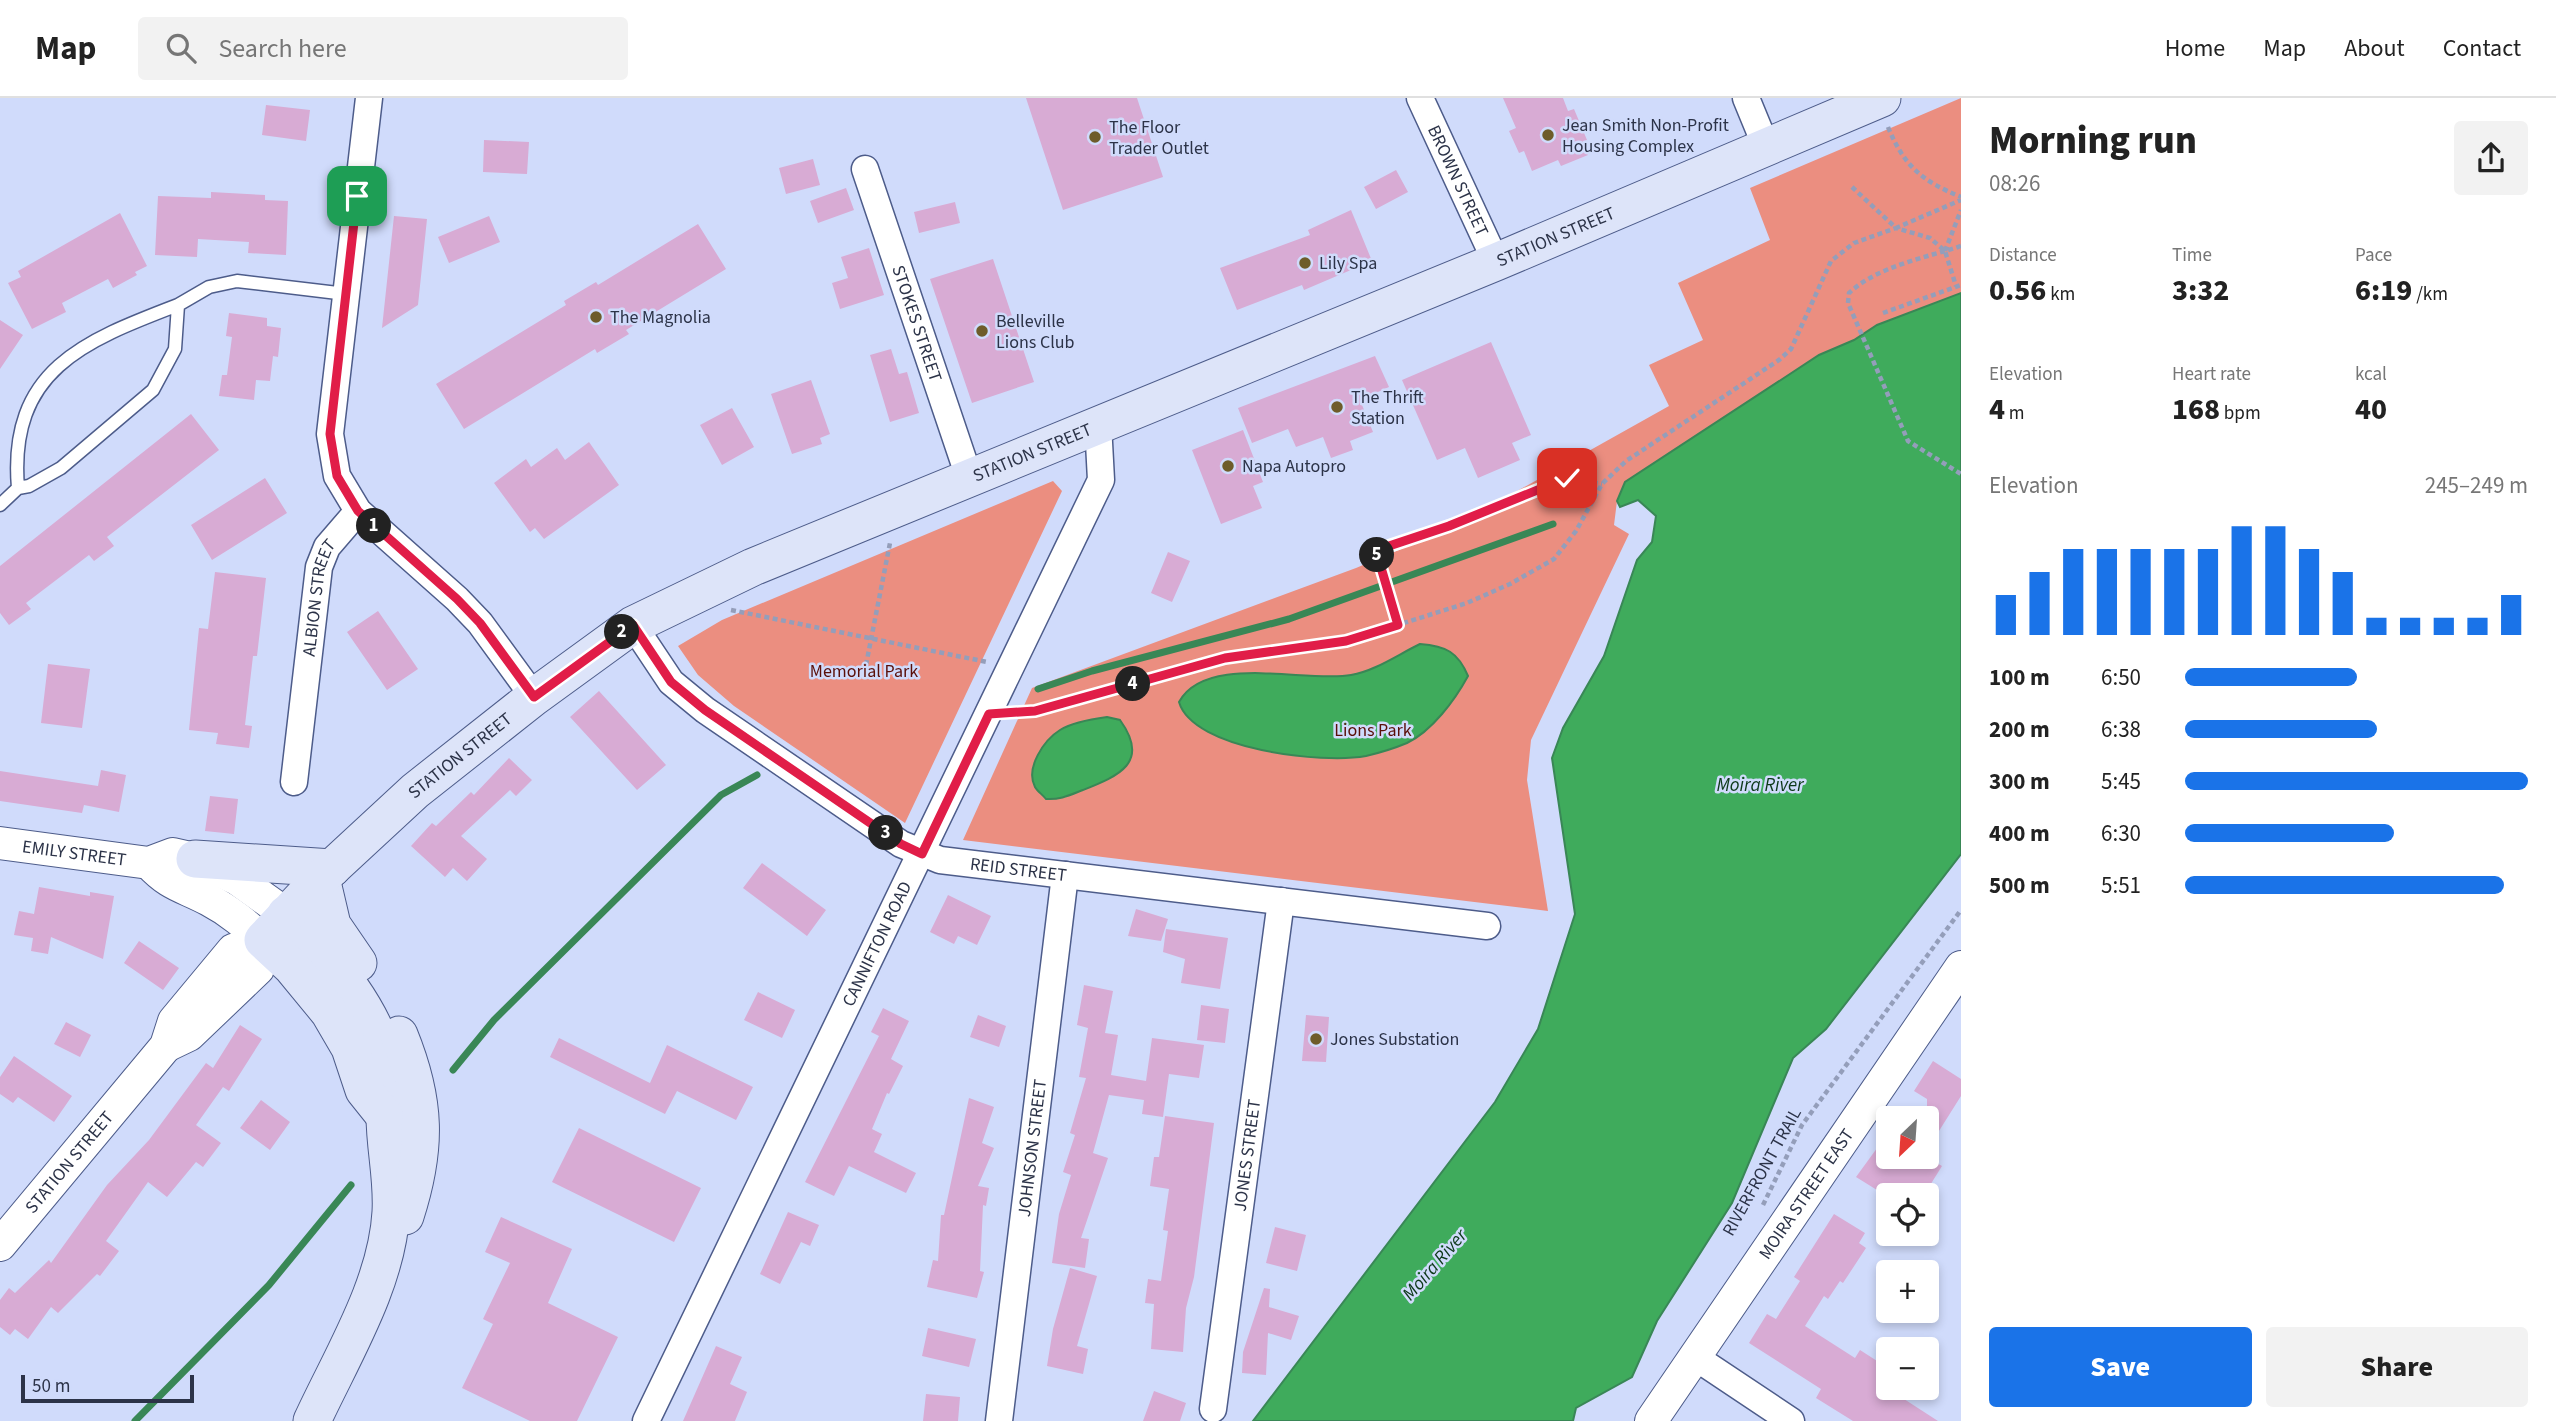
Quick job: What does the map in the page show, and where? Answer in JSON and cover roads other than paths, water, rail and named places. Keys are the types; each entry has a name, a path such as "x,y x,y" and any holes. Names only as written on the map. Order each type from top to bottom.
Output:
{"main road":[{"name":"STATION STREET","path":"275,927 326,873 415,791 534,697 633,625 701,589 1767,149 1885,113"},
{"path":"195,859 326,873 332,925 370,980 395,1025 412,1067 420,1098 421,1147 412,1194 397,1243 312,1421"},
{"path":"275,927 315,943 354,993 376,1034 390,1081 384,1115 391,1173 391,1214 382,1258 368,1300"}],"street":[{"path":"369,98 330,434 337,476 358,511 457,599 480,623 534,697"},
{"name":"BROWN STREET","path":"1420,98 1496,262"},
{"path":"1746,98 1767,149"},
{"name":"STOKES STREET","path":"865,169 969,477"},
{"name":"CANNIFTON ROAD","path":"646,1421 1101,480 1103,471 1098,424"},
{"name":"ALBION STREET","path":"294,782 319,567 327,547 358,511"},
{"name":"REID STREET","path":"633,625 671,682 705,710 891,837 922,854 940,860 1486,926"},
{"name":"EMILY STREET","path":"0,843 149,863 173,854 195,859 237,879 275,927"},
{"name":"EMILY STREET","path":"149,863 166,882 228,911 275,927"},
{"name":"JOHNSON STREET","path":"999,1421 1065,875"},
{"name":"JONES STREET","path":"1213,1409 1281,901"},
{"name":"STATION STREET","path":"0,1245 166,1046 174,1021 233,950 275,927"},
{"name":"MOIRA STREET EAST","path":"1651,1421 1961,967"},
{"path":"1695,1357 1791,1421"}],"lane":[{"path":"18,488 15,453 22,419 53,370 76,350 178,305 209,287 237,281 346,294"},
{"path":"0,505 18,488 29,486 61,468 153,390 175,349 178,305"}],"water":[{"name":"Moira River","path":"1961,293 1961,854 1826,1029 1793,1058 1732,1203 1657,1321 1632,1377 1576,1408 1573,1421 1253,1421 1495,1102 1538,1029 1575,914 1552,758 1563,728 1604,656 1637,560 1652,542 1656,516 1638,500 1620,507 1617,501 1625,482 1819,355 1854,340 1877,325"},
{"path":"1420,644 1437,646 1450,652 1460,661 1468,676 1450,705 1425,731 1407,743 1366,756 1321,758 1292,755 1233,742 1208,732 1189,718 1179,702 1192,687 1211,678 1258,673 1351,675 1378,666"},
{"path":"1107,717 1120,720 1129,735 1132,747 1126,766 1096,785 1065,797 1046,799 1036,788 1032,771 1042,747 1065,727"}],"waterway":[{"path":"1038,689 1092,671 1289,619 1553,524"},
{"path":"453,1070 494,1020 721,795 757,775"},
{"path":"135,1421 269,1285 351,1185"}],"place":[{"name":"Jean Smith Non-Profit Housing Complex","path":"1548,135"},
{"name":"The Floor Trader Outlet","path":"1095,137"},
{"name":"Lily Spa","path":"1305,263"},
{"name":"The Magnolia","path":"596,317"},
{"name":"Belleville Lions Club","path":"982,331"},
{"name":"The Thrift Station","path":"1337,407"},
{"name":"Napa Autopro","path":"1228,466"},
{"name":"Jones Substation","path":"1316,1039"}],"park label":[{"name":"Memorial Park","path":"864,671"},
{"name":"Lions Park","path":"1373,730"}]}
